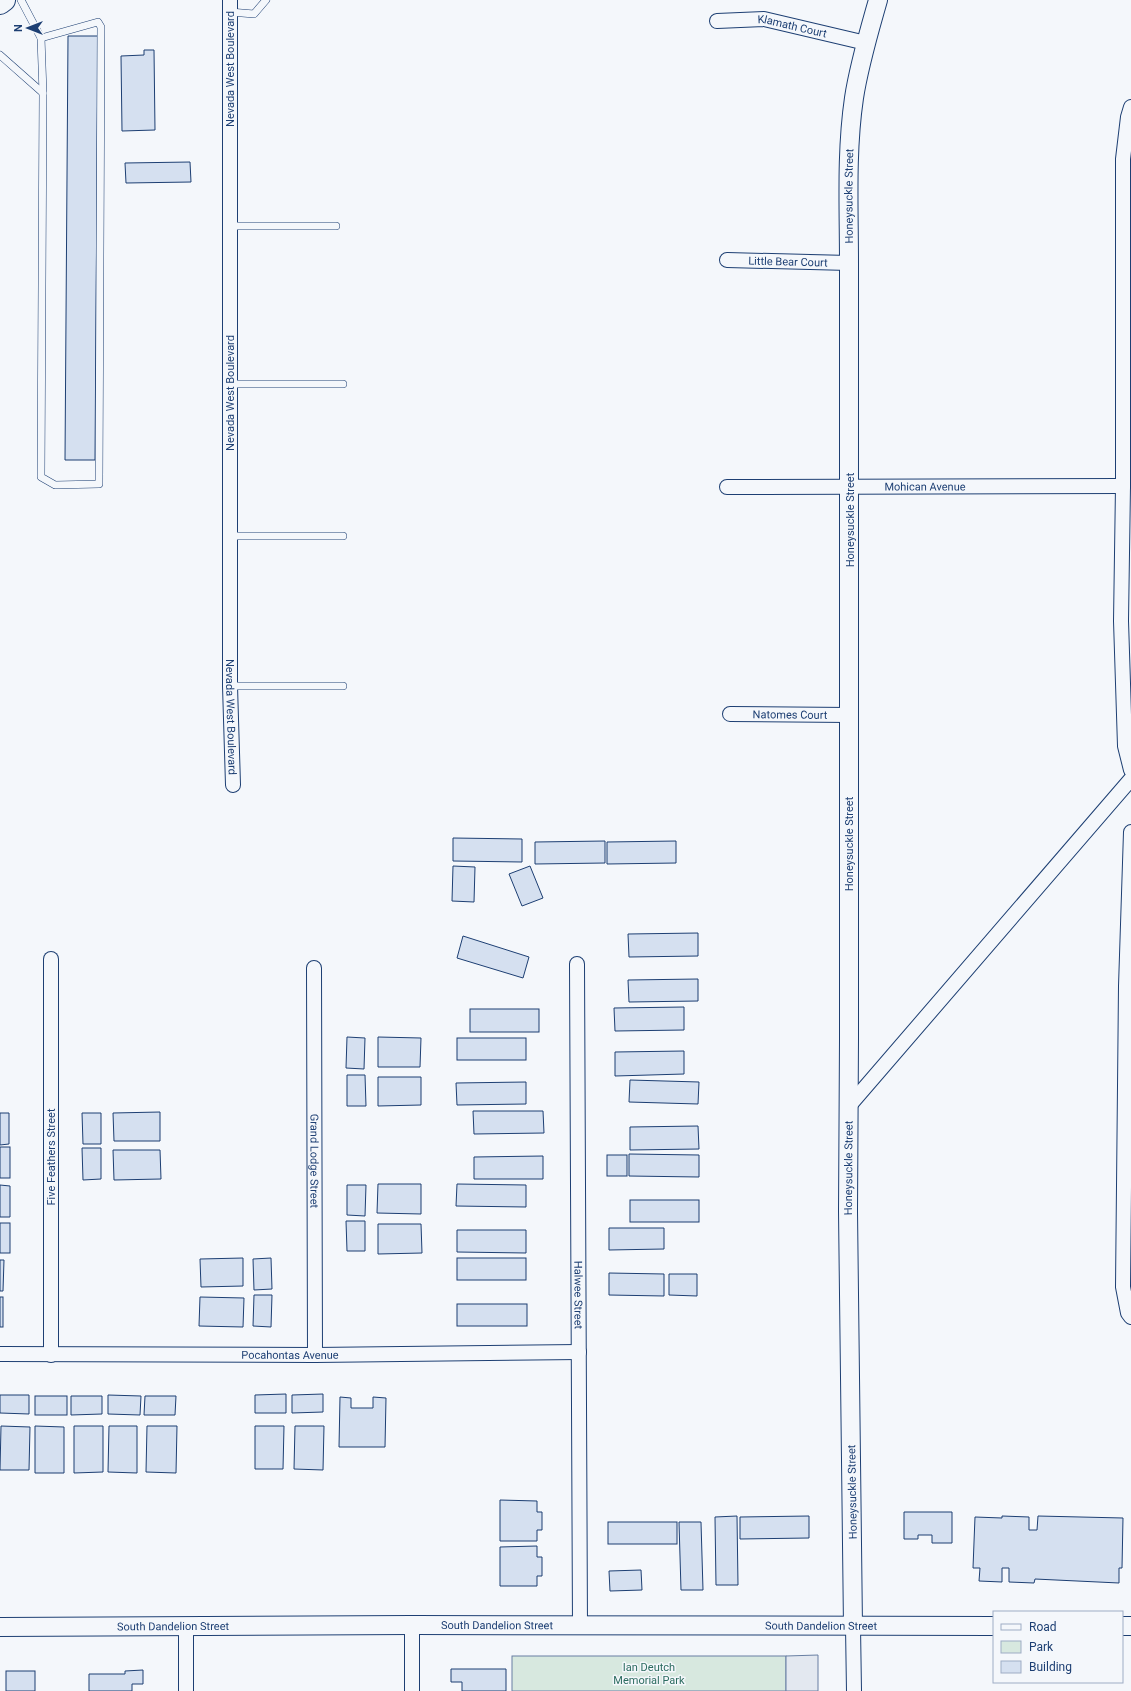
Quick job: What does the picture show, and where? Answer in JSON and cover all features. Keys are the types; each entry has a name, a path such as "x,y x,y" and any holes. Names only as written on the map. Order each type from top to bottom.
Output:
{"highway":[{"path":"0,4 4,0"}],"street":[{"name":"Honeysuckle Street","path":"854,1691 848,1211 850,140 854,98 866,43 878,0"},
{"name":"Nevada West Boulevard","path":"230,6 230,686 233,785"},
{"name":"Klamath Court","path":"717,21 764,19 866,43"},
{"path":"1131,107 1128,117 1123,159 1123,486 1121,621 1125,746 1131,770"},
{"name":"Little Bear Court","path":"727,260 849,263"},
{"name":"Mohican Avenue","path":"728,487 1123,486"},
{"name":"Natomes Court","path":"730,714 849,715"},
{"path":"849,1106 1131,779"},
{"path":"1131,832 1126,986 1122,1288 1128,1313 1131,1317"},
{"name":"Five Feathers Street","path":"50,960 51,1355"},
{"name":"Halwee Street","path":"577,964 580,1626"},
{"name":"Grand Lodge Street","path":"314,968 315,1355"},
{"name":"Pocahontas Avenue","path":"0,1354 315,1355 579,1352"},
{"path":"412,1625 412,1691"},
{"name":"South Dandelion Street","path":"0,1627 412,1625 854,1627 993,1626"},
{"path":"186,1626 186,1691"}],"lane":[{"path":"21,0 41,38 43,93 41,476 54,485 99,484 101,27 98,22 41,38"},
{"path":"230,6 254,14 266,0"},
{"path":"0,55 43,93"},
{"path":"230,226 336,226"},
{"path":"230,384 343,384"},
{"path":"230,536 343,536"},
{"path":"230,686 343,686"}],"green space":[{"name":"Ian Deutch Memorial Park","path":"512,1656 786,1656 786,1691 512,1691"}],"shaded area":[{"path":"818,1655 818,1691 786,1691 786,1656"}],"building":[{"path":"68,36 98,36 95,460 65,460"},
{"path":"144,50 154,50 155,130 122,131 121,56 144,55"},
{"path":"190,162 191,182 126,183 125,163"},
{"path":"453,838 522,839 522,862 453,861"},
{"path":"605,841 605,863 535,864 535,842"},
{"path":"676,841 676,863 607,864 607,842"},
{"path":"453,866 475,867 474,902 452,901"},
{"path":"530,866 543,898 522,906 509,874"},
{"path":"698,933 698,956 629,957 628,934"},
{"path":"463,936 529,957 523,978 457,958"},
{"path":"698,979 698,1001 629,1002 628,980"},
{"path":"684,1007 684,1030 615,1031 614,1008"},
{"path":"470,1009 539,1009 539,1032 470,1032"},
{"path":"347,1037 365,1038 364,1069 346,1068"},
{"path":"378,1037 421,1038 420,1067 378,1067"},
{"path":"457,1038 526,1038 526,1060 457,1060"},
{"path":"684,1051 684,1074 615,1076 615,1052"},
{"path":"347,1075 365,1075 366,1106 347,1106"},
{"path":"378,1077 421,1077 421,1105 378,1106"},
{"path":"630,1080 699,1082 698,1104 629,1102"},
{"path":"526,1082 526,1104 457,1105 456,1083"},
{"path":"473,1111 543,1111 544,1133 474,1134"},
{"path":"160,1112 160,1141 114,1141 113,1113"},
{"path":"0,1113 9,1113 9,1144 0,1145"},
{"path":"82,1113 101,1113 101,1144 83,1144"},
{"path":"698,1126 699,1149 630,1150 630,1127"},
{"path":"0,1147 10,1147 10,1178 0,1178"},
{"path":"82,1148 101,1148 101,1179 83,1180"},
{"path":"113,1150 160,1150 161,1179 114,1180"},
{"path":"629,1154 699,1155 699,1177 629,1176"},
{"path":"607,1155 627,1155 627,1176 607,1176"},
{"path":"543,1156 543,1179 474,1179 474,1157"},
{"path":"378,1184 421,1184 421,1214 377,1213"},
{"path":"457,1184 526,1185 526,1207 456,1206"},
{"path":"0,1185 10,1186 10,1217 0,1217"},
{"path":"347,1185 366,1185 365,1216 347,1215"},
{"path":"630,1200 699,1200 699,1222 630,1222"},
{"path":"346,1221 365,1221 365,1251 347,1251"},
{"path":"0,1223 10,1223 10,1253 0,1253"},
{"path":"378,1224 421,1224 422,1253 378,1254"},
{"path":"609,1228 664,1228 664,1249 609,1250"},
{"path":"457,1230 526,1230 526,1253 457,1252"},
{"path":"243,1258 243,1286 201,1287 200,1259"},
{"path":"271,1258 272,1289 254,1290 253,1259"},
{"path":"457,1258 526,1258 526,1280 457,1280"},
{"path":"0,1260 4,1260 3,1291 0,1291"},
{"path":"609,1273 664,1274 664,1296 609,1295"},
{"path":"669,1274 697,1274 697,1296 669,1295"},
{"path":"254,1295 272,1295 271,1327 253,1326"},
{"path":"0,1297 3,1297 3,1327 0,1327"},
{"path":"200,1297 244,1298 243,1327 199,1326"},
{"path":"457,1304 527,1304 527,1326 457,1326"},
{"path":"286,1394 286,1413 255,1413 255,1395"},
{"path":"323,1394 323,1412 292,1413 292,1395"},
{"path":"0,1395 29,1395 29,1414 0,1413"},
{"path":"108,1395 141,1396 140,1415 108,1414"},
{"path":"35,1396 67,1396 67,1415 35,1415"},
{"path":"71,1396 102,1396 102,1414 71,1415"},
{"path":"145,1396 176,1396 175,1415 144,1415"},
{"path":"340,1397 351,1398 351,1408 373,1408 373,1397 386,1398 385,1447 339,1447"},
{"path":"1,1426 30,1427 29,1470 0,1470"},
{"path":"35,1426 64,1427 64,1473 35,1473"},
{"path":"74,1426 103,1426 103,1472 74,1473"},
{"path":"109,1426 137,1426 137,1473 108,1472"},
{"path":"147,1426 177,1426 176,1473 146,1472"},
{"path":"255,1426 284,1426 283,1469 255,1469"},
{"path":"295,1426 324,1426 323,1470 294,1469"},
{"path":"500,1500 537,1501 537,1512 542,1512 542,1530 537,1530 537,1541 500,1541"},
{"path":"904,1512 952,1512 952,1543 932,1543 932,1535 918,1535 918,1539 904,1539"},
{"path":"737,1516 738,1585 716,1585 715,1517"},
{"path":"809,1516 809,1538 740,1539 740,1517"},
{"path":"1002,1516 1029,1517 1029,1530 1037,1530 1038,1516 1123,1518 1122,1568 1119,1568 1119,1583 1035,1579 1034,1583 1009,1582 1009,1568 1002,1568 1002,1582 979,1581 980,1568 973,1568 975,1517 1002,1518"},
{"path":"608,1522 677,1522 677,1544 608,1544"},
{"path":"679,1522 701,1522 703,1590 681,1590"},
{"path":"537,1546 537,1557 542,1557 542,1576 537,1576 537,1586 500,1586 500,1547"},
{"path":"641,1570 642,1590 610,1591 609,1571"},
{"path":"451,1669 506,1669 506,1691 462,1691 462,1682 451,1682"},
{"path":"143,1670 143,1684 132,1684 132,1691 89,1691 89,1674 125,1674 125,1671"},
{"path":"6,1671 35,1671 35,1691 6,1691"}]}
